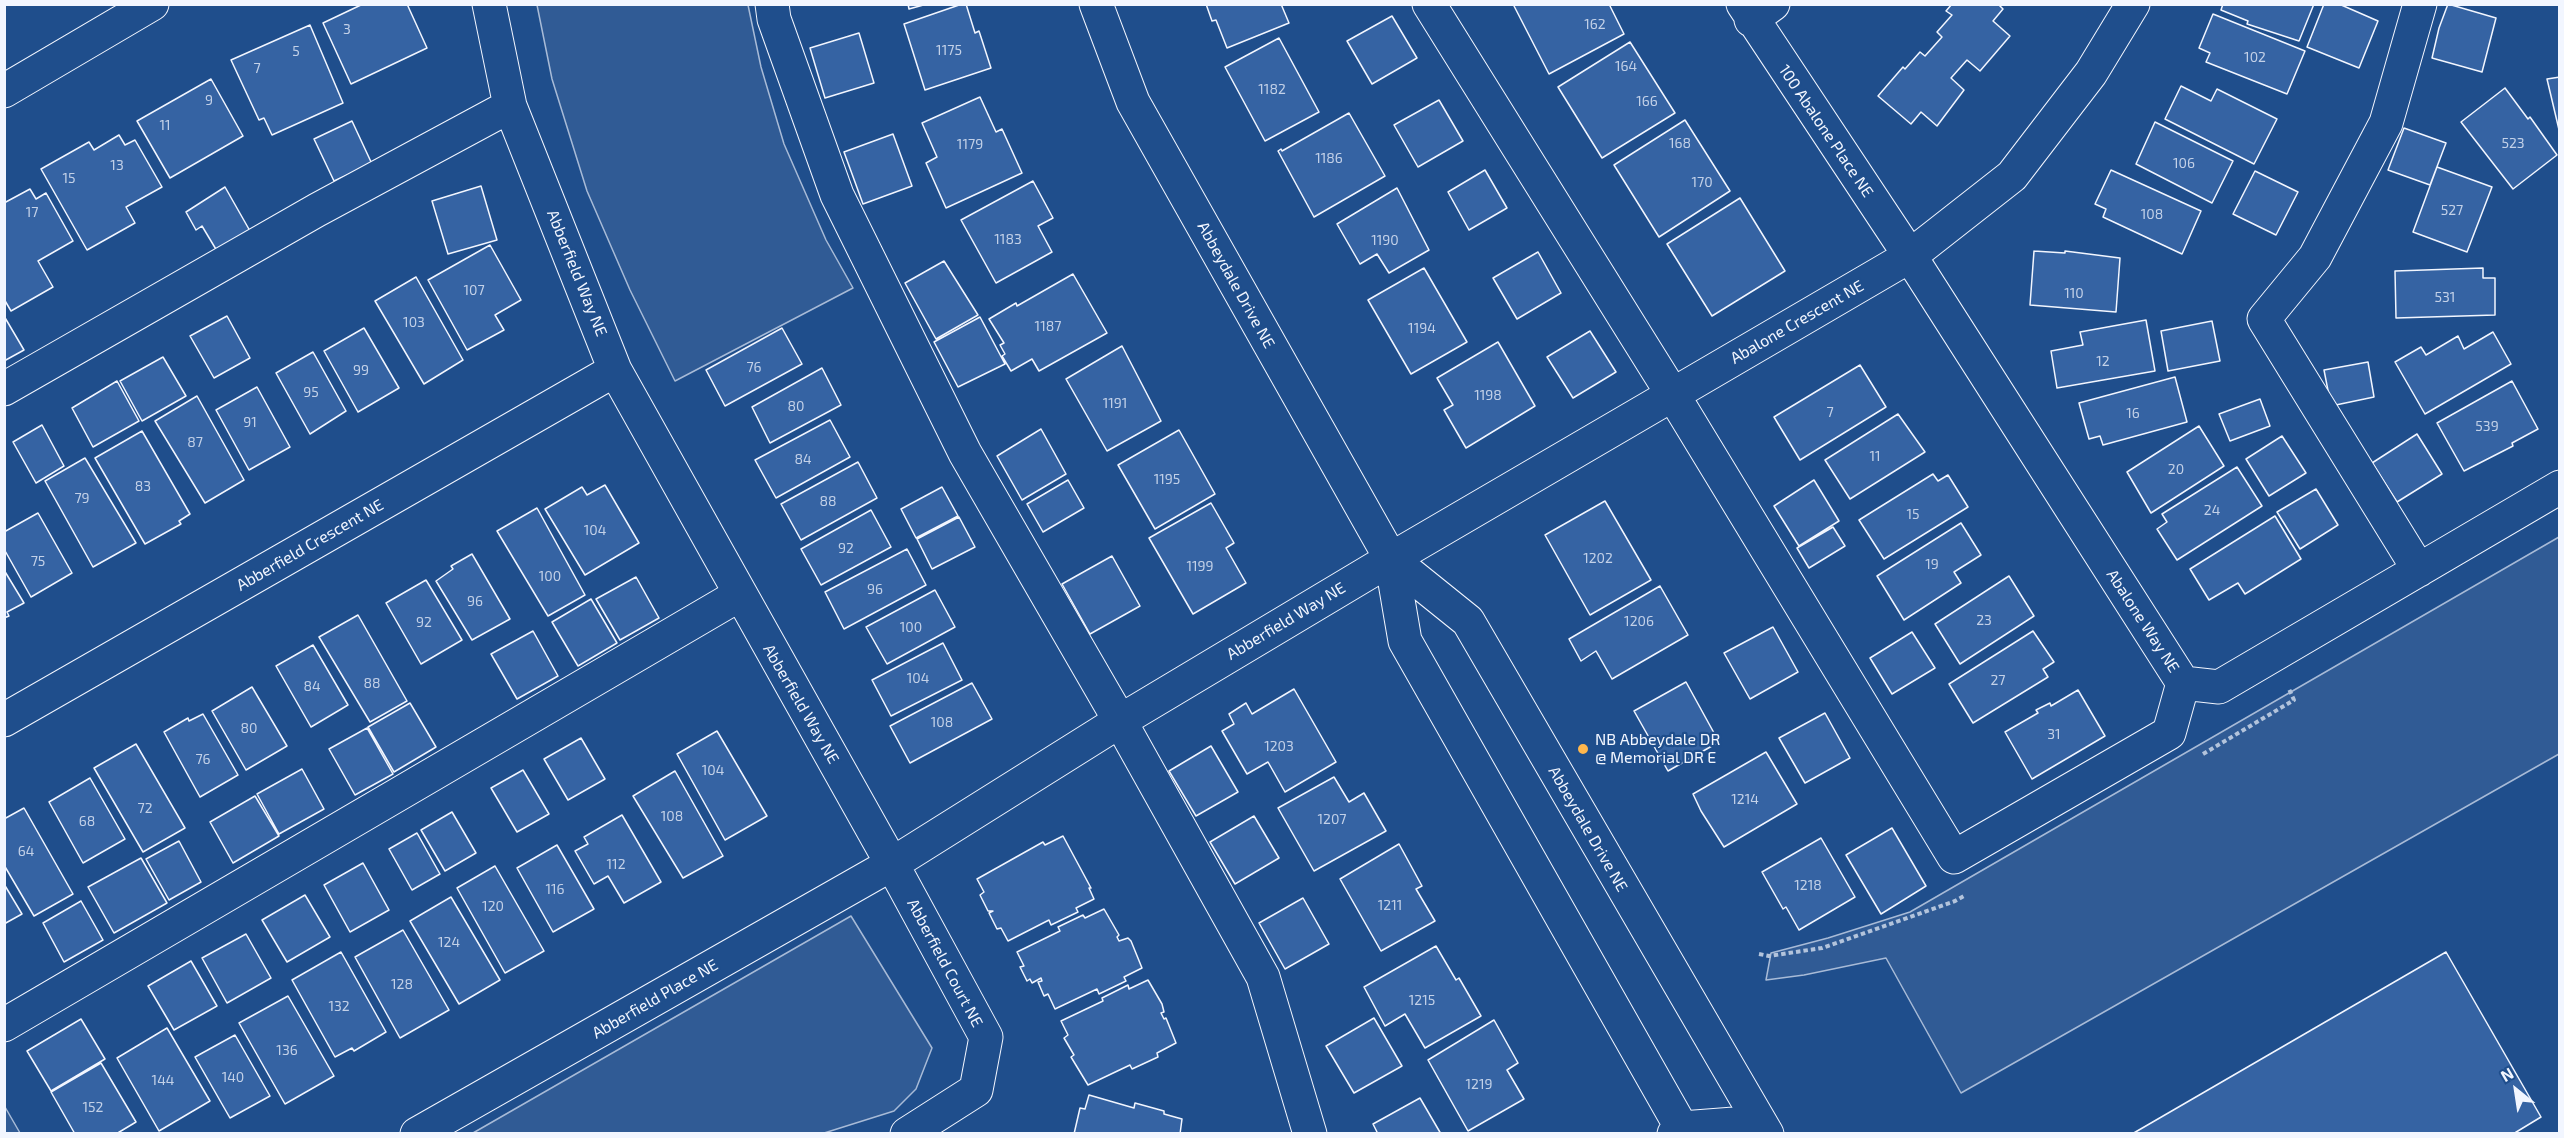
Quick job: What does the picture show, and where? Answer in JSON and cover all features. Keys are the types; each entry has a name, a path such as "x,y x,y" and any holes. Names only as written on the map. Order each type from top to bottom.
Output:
{"street":[{"path":"4,91 152,4"},
{"name":"Abberfield Way NE","path":"489,4 510,106 615,370 892,864 1120,721 1391,559"},
{"path":"772,4 774,19 837,195 964,453 1120,721 1263,977 1310,1134"},
{"name":"Abbeydale Drive NE","path":"1096,4 1133,102 1391,559 1405,641 1680,1132"},
{"path":"1429,4 1672,395 1954,857 2169,733 2183,683"},
{"name":"Abalone Crescent NE","path":"1391,559 1910,256 2012,176 2091,73 2133,4"},
{"path":"2419,570 2264,319 2315,257 2386,123 2420,4"},
{"name":"100 Abalone Place NE","path":"1756,10 1910,256"},
{"path":"4,389 307,216 510,106"},
{"name":"Abalone Way NE","path":"1910,256 2183,683 2219,687 2559,487"},
{"name":"Abberfield Crescent NE","path":"4,720 615,370"},
{"name":"Abbeydale Drive NE","path":"1391,559 1468,621 1760,1130"},
{"path":"4,1024 740,595"},
{"name":"Abberfield Place NE","path":"417,1134 892,864"},
{"name":"Abberfield Court NE","path":"892,864 986,1037 976,1090 907,1134"},
{"path":"1680,1132 1760,1130"}],"shaded area":[{"path":"537,5 748,5 761,67 784,144 826,240 853,288 675,381 630,290 587,191 552,79"},
{"path":"2559,537 2559,754 1961,1093 1886,958 1804,975 1766,980 1771,953 1910,912"},
{"path":"851,916 932,1048 916,1089 894,1111 821,1134 473,1133"},
{"path":"5,1107 20,1133 5,1133"}],"building":[{"path":"363,4 407,4 427,48 351,84 323,23"},
{"path":"908,4 927,4 909,9"},
{"path":"966,4 975,33 979,31 991,68 925,90 904,24"},
{"path":"1206,4 1281,4 1289,23 1227,48 1216,20 1212,21"},
{"path":"1513,4 1609,4 1624,34 1549,74"},
{"path":"1952,4 1998,4 2003,9 1993,21 2010,36 1980,71 1967,60 1951,78 1964,90 1937,126 1921,112 1911,124 1878,96 1903,67 1905,69 1920,52 1925,56 1942,37 1937,32 1952,15 1946,11"},
{"path":"2223,4 2314,4 2299,41 2247,24 2248,21 2221,10"},
{"path":"2324,4 2339,4 2378,21 2359,68 2307,47"},
{"path":"2448,4 2496,18 2482,72 2432,58 2439,28"},
{"path":"2213,14 2305,51 2287,94 2206,62 2210,53 2199,48"},
{"path":"1392,16 1417,58 1372,84 1347,41"},
{"path":"310,25 343,103 272,135 264,118 259,120 231,60"},
{"path":"859,33 874,83 825,98 810,48"},
{"path":"1279,38 1319,112 1265,141 1225,67"},
{"path":"1630,42 1675,113 1602,158 1558,87"},
{"path":"2560,77 2560,134 2547,79"},
{"path":"211,79 243,136 170,178 137,121"},
{"path":"2181,86 2211,101 2217,89 2277,119 2254,164 2165,119"},
{"path":"2505,88 2528,119 2530,117 2557,155 2513,189 2461,122"},
{"path":"980,97 996,132 1002,129 1022,173 946,208 926,163 937,157 922,123"},
{"path":"1439,100 1463,141 1418,167 1394,125"},
{"path":"1349,113 1385,176 1314,217 1278,151 1281,149 1282,151"},
{"path":"1685,120 1730,191 1659,237 1614,165"},
{"path":"352,121 372,164 334,181 314,139"},
{"path":"2155,122 2233,161 2212,203 2136,164"},
{"path":"2404,128 2446,143 2430,185 2388,170"},
{"path":"893,134 912,186 863,204 844,152"},
{"path":"119,135 125,145 135,140 162,187 126,207 135,223 87,250 41,169 89,142 94,150"},
{"path":"2437,167 2492,187 2467,252 2413,232"},
{"path":"1485,170 1507,208 1469,230 1448,192"},
{"path":"2111,170 2201,211 2182,254 2103,217 2106,209 2095,204"},
{"path":"2255,171 2298,192 2276,235 2233,214"},
{"path":"1033,181 1053,218 1038,226 1052,252 996,283 961,220"},
{"path":"481,186 497,240 448,254 432,201"},
{"path":"225,187 250,231 217,251 202,226 196,230 186,212"},
{"path":"1397,188 1429,250 1389,273 1377,254 1360,264 1337,224"},
{"path":"30,189 36,199 46,193 73,241 38,261 53,287 11,311 4,299 4,203"},
{"path":"1740,198 1785,271 1712,316 1667,244"},
{"path":"490,245 521,300 495,315 504,330 467,350 428,280"},
{"path":"2034,251 2065,253 2065,251 2120,258 2116,312 2030,305"},
{"path":"1538,252 1561,293 1517,319 1493,278"},
{"path":"944,261 978,315 936,339 905,283"},
{"path":"1424,268 1467,342 1411,374 1368,300"},
{"path":"2483,268 2483,278 2495,278 2495,315 2396,318 2395,271"},
{"path":"1073,274 1107,333 1039,371 1032,359 1011,371 1002,356 1005,354 1000,345 1004,343 989,319"},
{"path":"416,277 463,360 424,384 375,301"},
{"path":"4,316 24,350 4,361"},
{"path":"227,316 250,358 214,378 190,336"},
{"path":"980,317 1005,364 958,387 934,342"},
{"path":"2146,320 2155,371 2057,388 2051,351 2083,345 2080,332"},
{"path":"2212,321 2220,361 2168,371 2161,331"},
{"path":"364,328 399,388 358,412 324,351"},
{"path":"782,328 802,364 725,406 706,370"},
{"path":"1590,331 1616,372 1573,398 1547,357"},
{"path":"2493,332 2511,364 2425,414 2395,362 2421,347 2426,355 2458,336 2464,349"},
{"path":"1498,342 1535,406 1466,448 1444,410 1453,405 1437,378"},
{"path":"1122,346 1161,421 1107,451 1066,379"},
{"path":"313,352 346,411 310,434 276,373"},
{"path":"163,357 186,396 142,421 120,381"},
{"path":"2368,362 2374,397 2331,406 2324,370"},
{"path":"1860,365 1886,407 1800,460 1774,417"},
{"path":"822,368 841,405 770,443 752,407"},
{"path":"2175,377 2187,422 2103,445 2100,436 2089,439 2079,403"},
{"path":"117,381 139,421 93,447 72,408"},
{"path":"2512,381 2538,429 2512,443 2513,446 2464,471 2437,423"},
{"path":"257,387 290,447 249,470 216,410"},
{"path":"197,396 244,480 205,503 155,421"},
{"path":"2260,399 2270,426 2230,441 2219,414"},
{"path":"1898,414 1925,452 1850,499 1825,460"},
{"path":"830,420 850,457 776,498 755,460"},
{"path":"42,425 64,466 36,483 13,442"},
{"path":"2199,426 2224,466 2151,513 2127,472"},
{"path":"1041,429 1066,474 1022,500 997,456"},
{"path":"1179,430 1215,494 1155,529 1118,465"},
{"path":"142,431 190,514 179,521 181,524 145,544 95,458"},
{"path":"2417,434 2442,474 2397,502 2372,463"},
{"path":"2282,436 2306,473 2269,496 2246,459"},
{"path":"85,458 136,543 93,567 45,481"},
{"path":"858,462 877,498 801,540 781,504"},
{"path":"2237,467 2262,506 2177,560 2157,529 2167,522 2162,514"},
{"path":"1933,474 1938,481 1948,475 1968,507 1884,559 1859,520"},
{"path":"1068,480 1084,508 1043,532 1027,504"},
{"path":"1814,480 1839,521 1799,546 1774,506"},
{"path":"605,485 639,543 585,575 545,509 582,487 587,495"},
{"path":"942,487 958,516 916,538 901,509"},
{"path":"2316,489 2338,525 2300,549 2277,512"},
{"path":"1605,501 1651,580 1590,615 1545,535"},
{"path":"1211,503 1234,543 1226,548 1246,583 1193,614 1149,538"},
{"path":"537,508 585,595 548,616 497,531"},
{"path":"871,510 891,547 821,585 801,549"},
{"path":"38,513 72,573 31,597 4,549 4,532"},
{"path":"2275,516 2301,559 2245,594 2238,583 2209,600 2190,569"},
{"path":"959,517 975,547 932,569 917,539"},
{"path":"1961,523 1981,555 1954,572 1961,583 1904,620 1877,576"},
{"path":"1833,527 1845,546 1809,568 1797,548"},
{"path":"907,549 926,585 844,629 825,592"},
{"path":"472,554 510,619 472,640 436,581 453,569 451,566"},
{"path":"1112,556 1140,606 1090,634 1062,584"},
{"path":"4,570 24,603 7,612 9,616 4,618"},
{"path":"2009,576 2034,616 1960,664 1935,624"},
{"path":"636,577 659,618 620,640 596,599"},
{"path":"426,580 462,640 421,664 386,603"},
{"path":"1660,586 1688,635 1612,679 1596,651 1581,661 1569,639"},
{"path":"935,590 955,627 887,664 866,627"},
{"path":"591,599 617,643 578,666 552,622"},
{"path":"358,615 407,701 370,722 319,637"},
{"path":"1773,627 1798,672 1750,699 1724,653"},
{"path":"533,631 558,676 517,699 491,654"},
{"path":"2033,631 2054,662 2043,669 2048,677 1973,723 1949,684"},
{"path":"1912,632 1935,668 1892,694 1870,658"},
{"path":"943,643 962,680 891,716 872,680"},
{"path":"313,645 348,705 311,727 276,666"},
{"path":"1686,682 1719,742 1668,771 1634,711"},
{"path":"972,683 992,719 910,763 890,726"},
{"path":"252,687 287,746 246,770 212,711"},
{"path":"1294,689 1336,762 1285,792 1268,762 1247,774 1222,731 1234,724 1229,714 1246,703 1252,714"},
{"path":"2078,690 2105,736 2032,779 2005,732 2038,713 2036,710 2050,703 2051,706"},
{"path":"410,703 436,747 394,772 368,727"},
{"path":"1825,713 1850,758 1805,783 1779,738"},
{"path":"203,714 238,775 200,797 164,732 188,718 189,721"},
{"path":"367,728 393,774 355,795 329,749"},
{"path":"717,731 767,816 725,840 677,754"},
{"path":"581,738 605,779 568,800 544,759"},
{"path":"136,744 185,828 143,852 94,768"},
{"path":"1211,746 1238,792 1196,816 1169,771"},
{"path":"1766,752 1797,804 1724,847 1693,794"},
{"path":"302,769 324,809 279,834 257,794"},
{"path":"523,770 549,814 517,832 491,788"},
{"path":"675,771 723,856 683,878 633,796"},
{"path":"1334,777 1349,802 1364,793 1386,831 1314,871 1278,808"},
{"path":"90,778 125,839 83,863 49,802"},
{"path":"255,796 279,836 233,863 210,822"},
{"path":"24,808 73,894 34,916 4,865 4,819"},
{"path":"452,812 476,853 445,871 421,830"},
{"path":"622,815 661,882 624,903 608,876 594,884 575,851 588,844 584,837"},
{"path":"1254,816 1279,858 1235,884 1210,842"},
{"path":"1892,828 1926,886 1881,914 1846,855"},
{"path":"417,833 440,874 412,890 389,849"},
{"path":"1063,836 1091,888 1089,888 1094,899 1076,908 1078,912 1051,925 1049,920 1008,941 1001,928 997,929 989,913 993,911 988,911 980,895 984,892 977,879 1043,842 1045,845"},
{"path":"1821,838 1855,897 1799,930 1786,907 1783,909 1762,872"},
{"path":"179,841 201,882 169,900 146,859"},
{"path":"1399,844 1422,886 1416,889 1435,921 1381,951 1340,879"},
{"path":"557,845 594,909 553,932 517,868"},
{"path":"141,858 167,903 114,933 88,887"},
{"path":"363,863 389,910 350,932 324,885"},
{"path":"495,866 544,951 505,973 457,888"},
{"path":"4,884 22,914 4,924"},
{"path":"305,895 330,937 287,962 262,920"},
{"path":"451,897 500,980 459,1004 410,921"},
{"path":"1303,898 1329,944 1285,969 1259,923"},
{"path":"81,901 103,940 64,962 43,923"},
{"path":"1104,909 1119,935 1117,937 1119,941 1128,938 1131,941 1142,968 1124,977 1126,981 1099,994 1097,989 1055,1009 1048,994 1044,996 1038,982 1042,981 1041,978 1032,983 1030,979 1027,981 1020,967 1024,966 1017,952 1060,931 1058,927 1083,915 1085,918"},
{"path":"403,930 449,1010 400,1038 355,957"},
{"path":"246,934 271,978 227,1003 202,958"},
{"path":"1436,946 1456,980 1459,978 1481,1016 1425,1048 1405,1014 1385,1026 1364,987"},
{"path":"341,952 386,1032 354,1051 352,1048 335,1057 292,980"},
{"path":"2446,952 2541,1117 2513,1134 2132,1134"},
{"path":"191,961 217,1006 174,1030 148,986"},
{"path":"1148,980 1162,1004 1164,1012 1161,1013 1164,1019 1166,1018 1176,1043 1157,1053 1158,1057 1132,1069 1130,1065 1088,1085 1071,1057 1074,1055 1064,1038 1068,1035 1061,1021 1103,1001 1102,998 1128,985 1129,989"},
{"path":"288,996 334,1076 285,1104 239,1023"},
{"path":"1374,1018 1402,1066 1354,1093 1326,1046"},
{"path":"81,1019 105,1059 51,1091 27,1051"},
{"path":"1494,1020 1518,1063 1507,1070 1524,1099 1468,1131 1428,1060"},
{"path":"167,1028 210,1101 159,1131 117,1058"},
{"path":"235,1035 270,1096 230,1118 195,1057"},
{"path":"101,1063 136,1122 116,1134 75,1134 51,1092"},
{"path":"1089,1095 1134,1108 1135,1103 1164,1111 1164,1114 1182,1119 1180,1134 1074,1134 1080,1108 1085,1109"},
{"path":"1420,1098 1441,1134 1378,1134 1373,1124"}],"place":[{"name":"NB Abbeydale DR @ Memorial DR E","path":"1583,749"}]}
